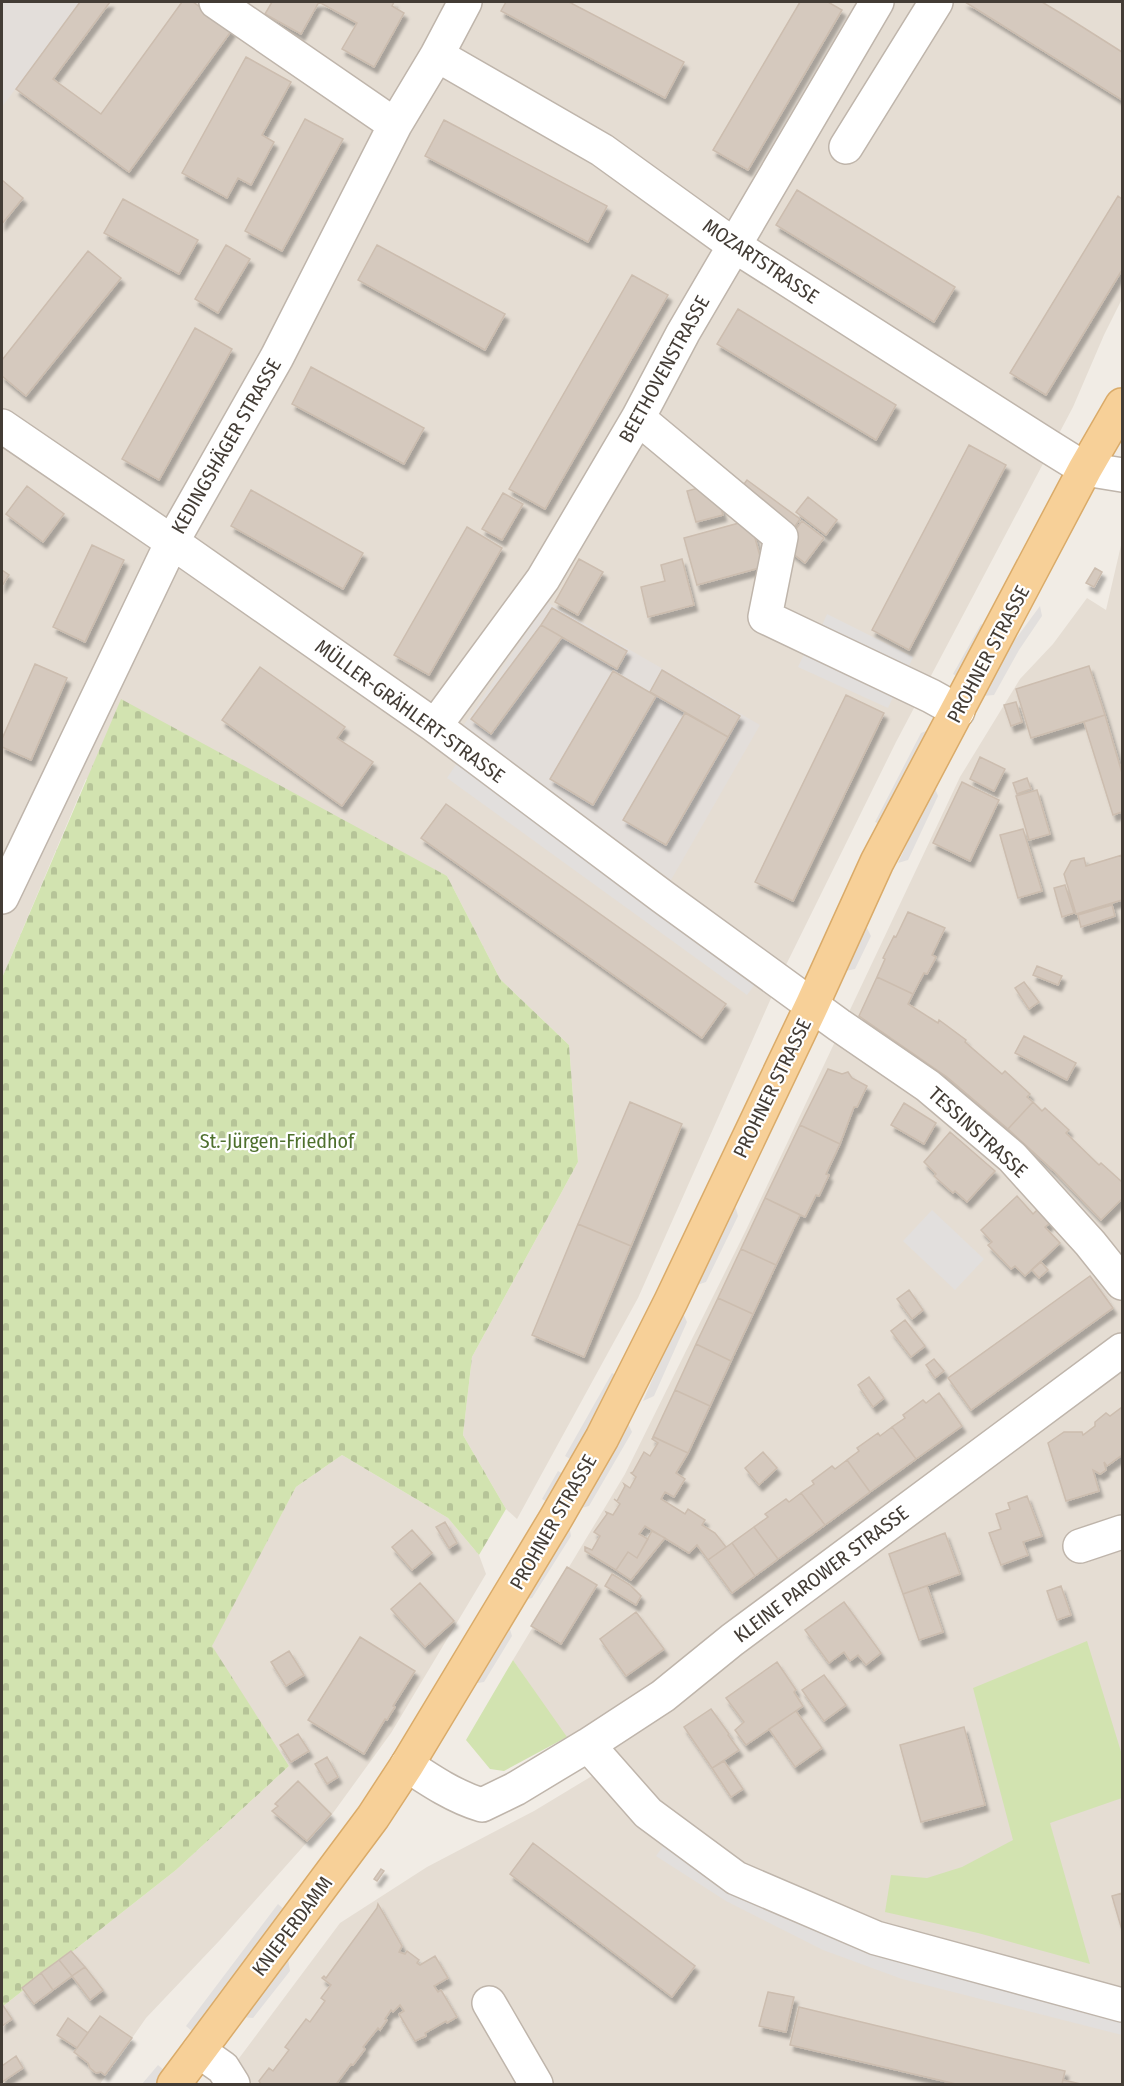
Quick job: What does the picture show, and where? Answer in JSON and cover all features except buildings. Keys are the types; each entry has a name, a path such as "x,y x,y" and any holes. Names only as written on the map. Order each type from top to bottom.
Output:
{"main road":[{"name":"PROHNER STRASSE","path":"407,1765 602,1438 671,1301 812,1005 877,862 1085,469 1122,405"},
{"name":"KNIEPERDAMM","path":"174,2085 351,1848 407,1765"}],"street":[{"path":"216,2 394,125"},
{"name":"KEDINGSHÄGER STRASSE","path":"2,897 172,542 277,357 394,125 437,55 465,2"},
{"name":"BEETHOVENSTRASSE","path":"435,726 543,579 638,418 683,333 877,2"},
{"path":"846,147 936,2"},
{"name":"MOZARTSTRASSE","path":"437,55 602,150 735,246 1085,469"},
{"path":"638,418 781,537 765,617 958,711"},
{"name":"MÜLLER-GRÄHLERT-STRASSE","path":"6,439 172,542 435,726 663,897 812,1005"},
{"path":"1085,469 1122,475"},
{"name":"TESSINSTRASSE","path":"812,1005 927,1086 1012,1157 1090,1243 1122,1283"},
{"name":"KLEINE PAROWER STRASSE","path":"407,1765 467,1801 482,1805 515,1789 663,1696 732,1640 1122,1350"},
{"path":"1080,1546 1122,1532"},
{"path":"588,1745 648,1813 736,1878 876,1938 1122,2005"},
{"path":"489,2003 536,2085"},
{"path":"199,2051 223,2068 232,2085"}],"shaded area":[{"path":"2,2 1122,2 1122,299 1073,407 896,742 784,969 638,1298 517,1519 506,1509 463,1435 472,1357 578,1162 569,1045 500,979 447,876 86,779 2,978"},
{"path":"2,2 80,2 2,107"},
{"path":"1122,541 1122,2084 224,2084 222,2081 340,1923 427,1867 534,1811 592,1776 513,1660 625,1474 746,1230 960,777 1020,679 1053,644 1087,598 1106,610"},
{"path":"547,602 760,725 671,880 463,726"},
{"path":"1040,606 1042,616 1019,650 994,695 982,696 1003,656"},
{"path":"827,614 913,657 905,675 819,632"},
{"path":"981,624 989,629 962,679 953,674"},
{"path":"806,650 896,691 888,708 798,667"},
{"path":"934,728 885,826 875,822 921,733"},
{"path":"457,763 758,980 747,995 447,778"},
{"path":"934,786 938,796 908,860 898,863"},
{"path":"866,926 871,936 855,969 845,971"},
{"path":"734,1202 738,1216 706,1282 694,1286"},
{"path":"932,1210 984,1259 955,1290 903,1241"},
{"path":"682,1311 687,1322 654,1396 643,1401"},
{"path":"612,1373 619,1377 572,1460 565,1456"},
{"path":"627,1421 632,1432 589,1506 577,1509"},
{"path":"342,1455 448,1518 479,1555 486,1574 391,1733 333,1813 220,1940 146,2018 100,2084 2,2084 2,2007 176,1870 289,1766 211,1646 296,1487"},
{"path":"558,1471 565,1475 549,1503 542,1499"},
{"path":"569,1525 571,1536 532,1598 523,1600"},
{"path":"508,1623 512,1636 484,1682 472,1684"},
{"path":"666,1842 1122,2016 1122,2035 902,1979 823,1950 726,1901 656,1856"},
{"path":"278,1904 286,1911 194,2033 186,2026"},
{"path":"288,1959 290,1971 253,2018 242,2017"},
{"path":"158,2065 166,2072 156,2084 142,2084"}],"green space":[{"name":"St.-Jürgen-Friedhof","path":"121,699 447,876 500,979 569,1045 578,1162 472,1357 463,1435 506,1509 479,1555 448,1518 342,1455 296,1487 212,1646 289,1766 176,1870 2,2007 2,978"},
{"path":"1087,1641 1122,1755 1122,1798 1050,1823 1090,1964 978,1933 885,1912 891,1875 927,1878 962,1867 1013,1840 973,1688"},
{"path":"513,1660 567,1737 504,1771 490,1769 466,1740"}]}
